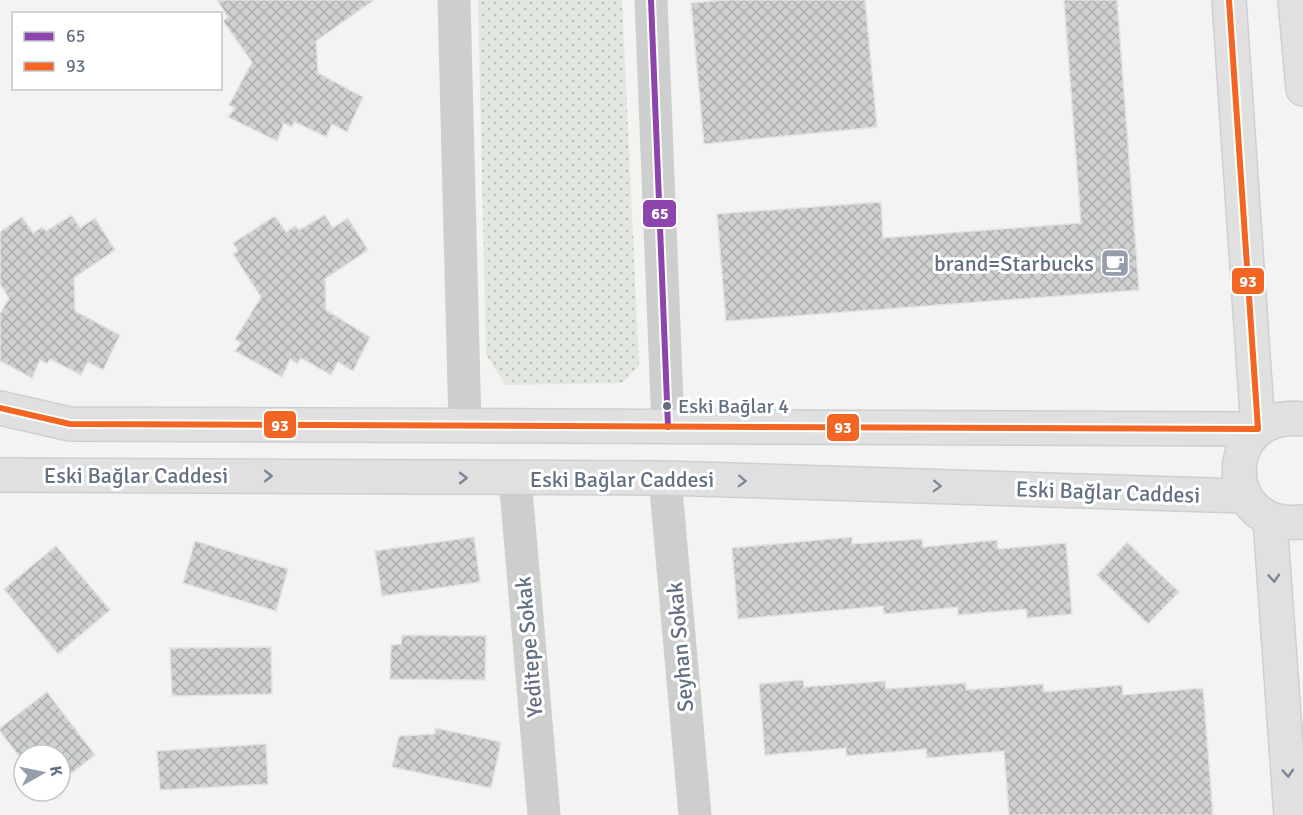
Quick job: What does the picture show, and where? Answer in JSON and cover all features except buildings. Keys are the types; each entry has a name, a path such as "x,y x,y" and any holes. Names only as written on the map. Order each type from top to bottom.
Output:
{"main road":[{"path":"1228,0 1258,429"},
{"path":"1295,0 1303,89"},
{"path":"0,408 70,424 1258,429"},
{"path":"1303,419 1289,417 1272,421 1258,429 1246,443 1239,460 1239,478 1244,496 1255,510 1270,520 1288,524 1303,522"},
{"name":"Eski Bağlar Caddesi","path":"0,475 665,478 1244,496"},
{"path":"1270,520 1291,815"}],"street":[{"path":"454,0 465,426"},
{"path":"651,0 668,427"},
{"name":"Yeditepe Sokak","path":"515,478 544,815"},
{"name":"Seyhan Sokak","path":"665,478 694,815"}],"shaded area":[{"path":"478,0 622,0 639,366 622,383 506,385 486,355"}],"transit line":[{"name":"65","path":"651,0 668,427"},
{"name":"93","path":"0,408 70,424 1258,429 1229,0"}],"place":[{"name":"brand=Starbucks","path":"1115,263"},
{"name":"Eski Bağlar 4","path":"667,406"}]}
